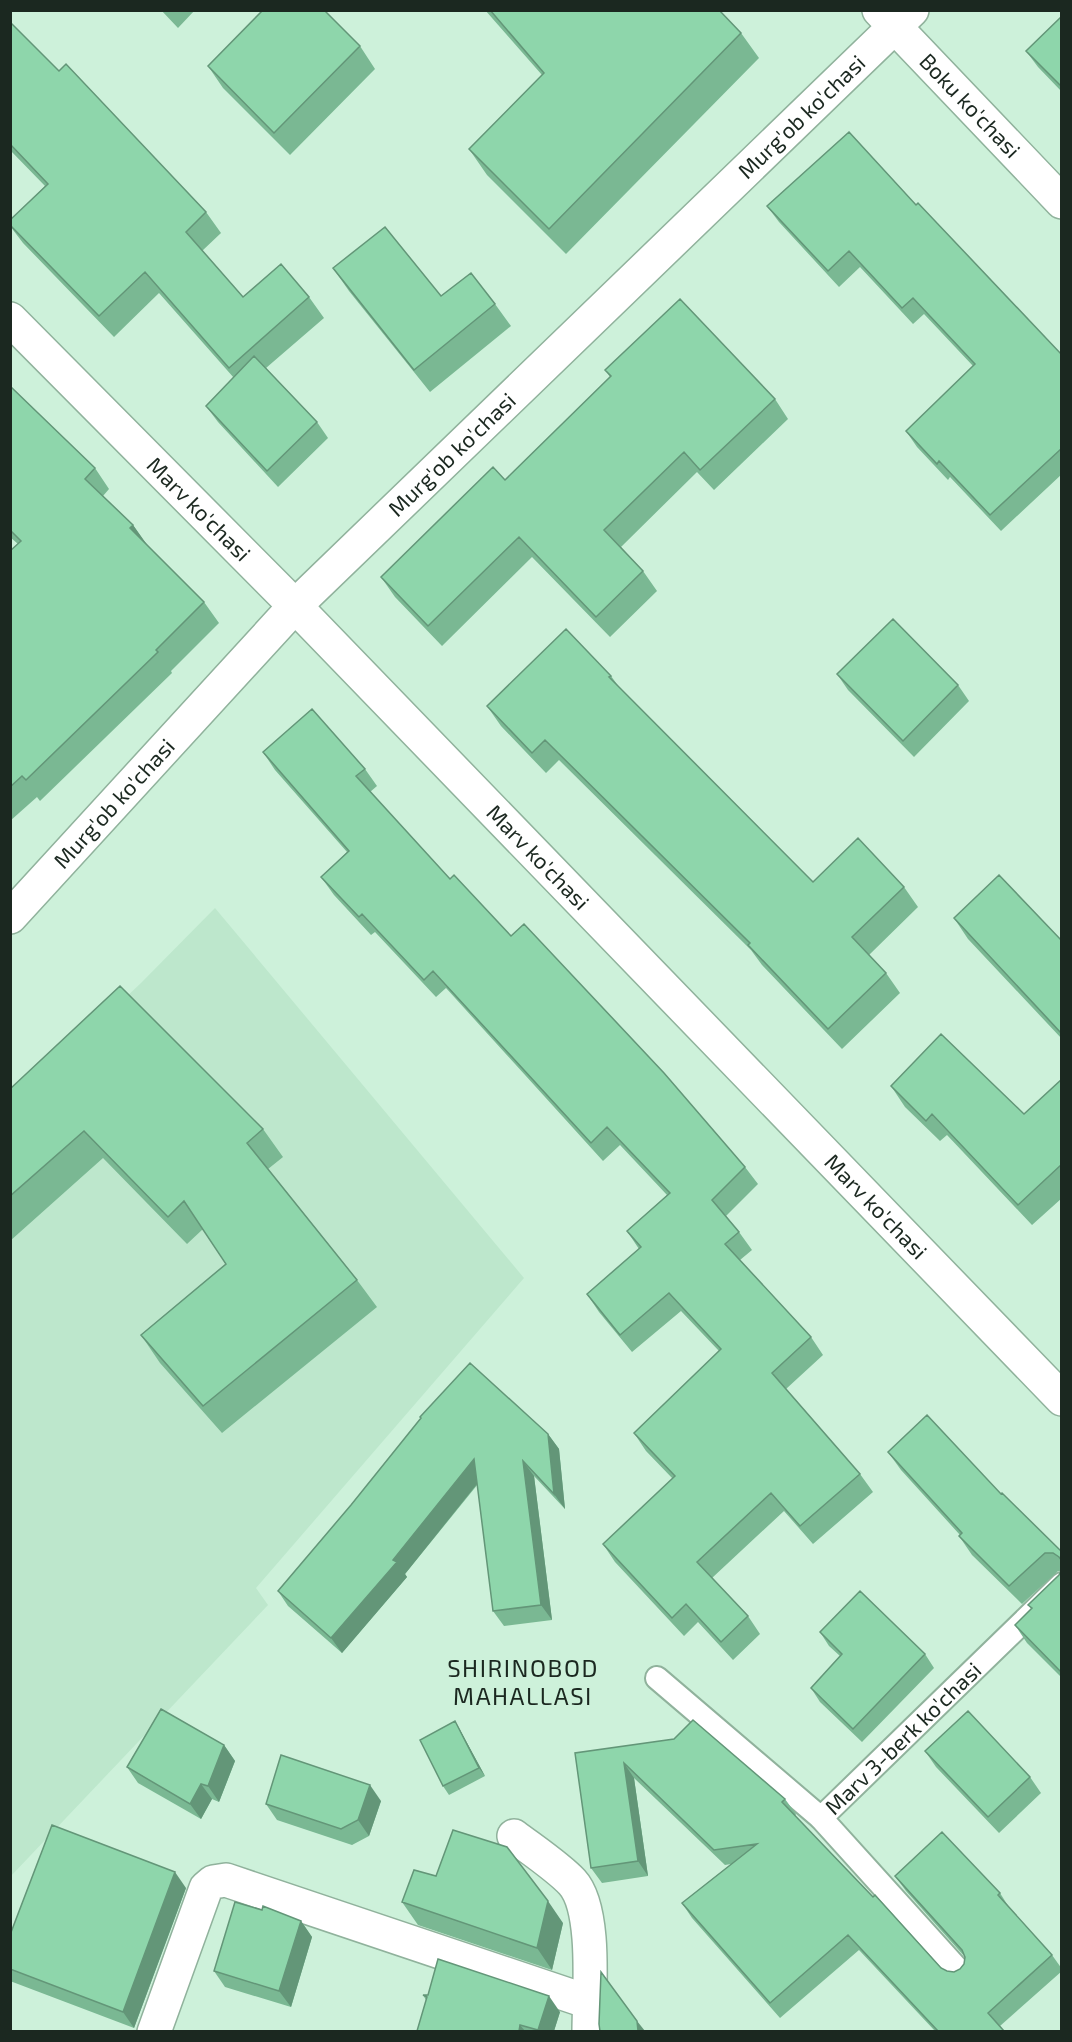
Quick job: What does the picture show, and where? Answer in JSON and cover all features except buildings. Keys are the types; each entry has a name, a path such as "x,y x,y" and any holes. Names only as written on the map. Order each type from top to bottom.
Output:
{"street":[{"name":"Boku ko'chasi","path":"896,16 1062,202"},
{"name":"Murg'ob ko'chasi","path":"10,917 295,606 896,16"},
{"name":"Marv ko'chasi","path":"10,319 295,606 1062,1399"},
{"path":"154,2031 206,1888 213,1882 226,1880 589,2017 588,1920 581,1895 572,1882 514,1836"}],"lane":[{"name":"Marv 3-berk ko'chasi","path":"657,1678 821,1818 1062,1584"},
{"path":"821,1818 962,1974"}],"shaded area":[{"path":"215,908 524,1278 256,1588 268,1605 11,1876 11,1106 141,983"}],"district":[{"name":"SHIRINOBOD MAHALLASI","path":"523,1683"}]}
